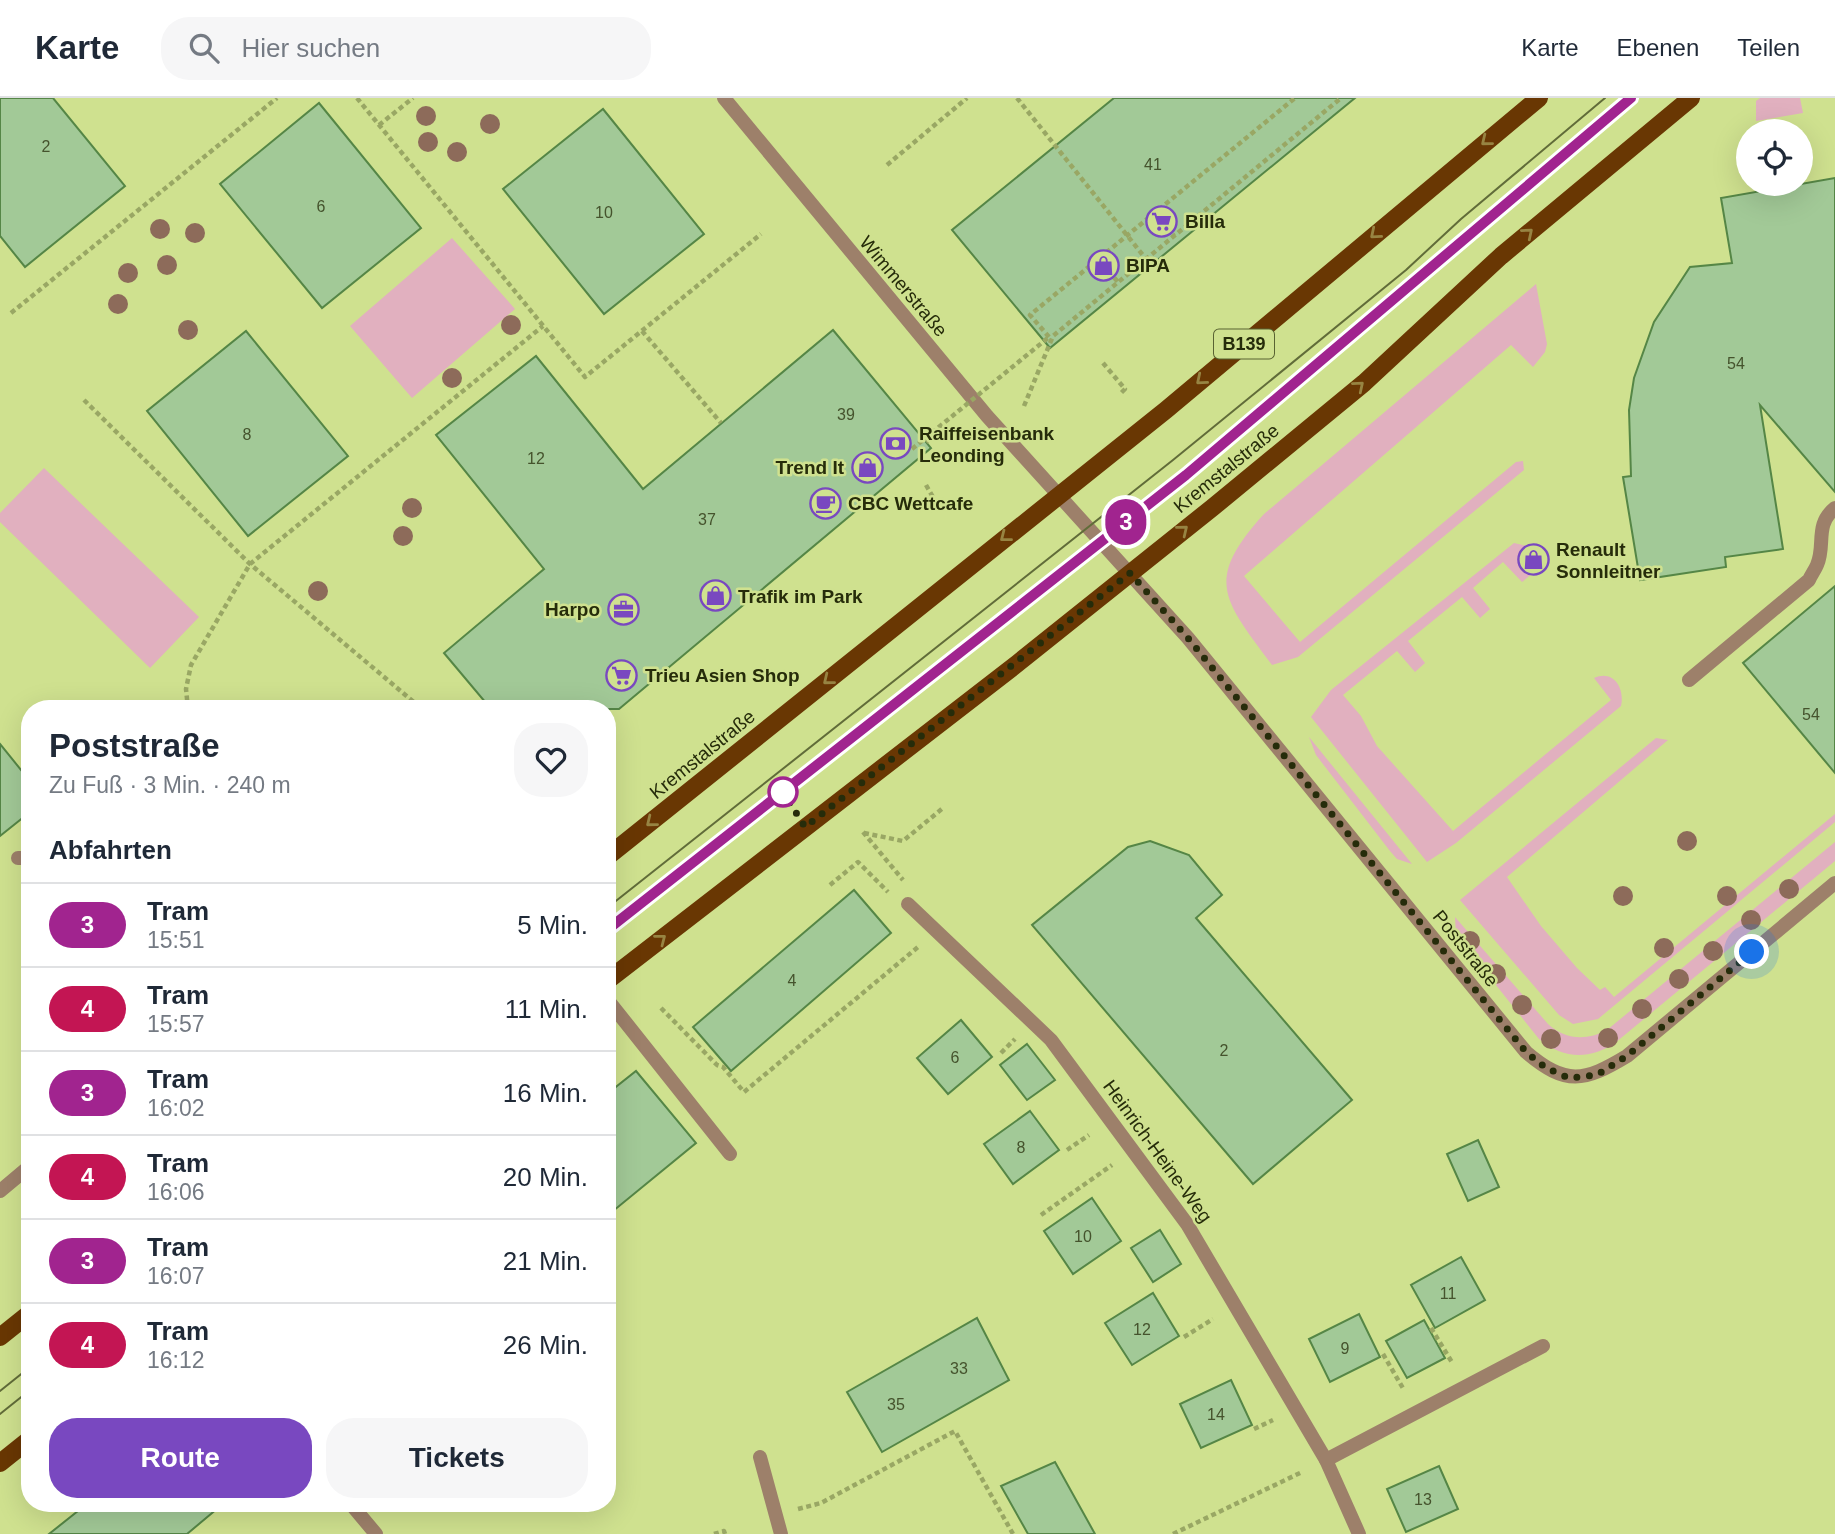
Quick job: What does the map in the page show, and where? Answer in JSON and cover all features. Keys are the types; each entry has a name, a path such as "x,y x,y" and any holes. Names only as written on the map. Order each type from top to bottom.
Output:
{"main road":[{"name":"Kremstalstraße","path":"616,850 1166,410 1539,98"},
{"name":"Kremstalstraße","path":"616,974 1130,573 1364,383 1501,256 1690,98"},
{"path":"0,1337 21,1320"},
{"path":"0,1463 21,1446"}],"street":[{"name":"Wimmerstraße","path":"724,98 987,416 1130,573"},
{"path":"1689,680 1809,580 1819,563 1821,528 1828,514 1835,508"},
{"name":"Poststraße","path":"1130,573 1188,638 1526,1052 1546,1068 1569,1078 1597,1075 1627,1056 1835,883"},
{"name":"Heinrich-Heine-Weg","path":"908,904 1051,1040 1199,1241 1326,1460 1359,1534"},
{"path":"616,1010 730,1154"},
{"path":"0,1191 21,1174"},
{"path":"1326,1460 1543,1346"},
{"path":"760,1457 781,1534"},
{"path":"358,1512 376,1534"}],"path":[{"path":"11,313 277,98"},
{"path":"357,98 585,377 761,234"},
{"path":"379,125 413,98"},
{"path":"887,165 967,98"},
{"path":"1017,98 1146,259"},
{"path":"912,449 1049,338 1030,315 1295,98"},
{"path":"1024,406 1053,336 1340,98"},
{"path":"1162,220 1174,236"},
{"path":"1103,265 1118,282"},
{"path":"187,700 186,689 191,665 250,564 543,326"},
{"path":"642,331 721,423"},
{"path":"1103,363 1125,389 1120,394"},
{"path":"84,400 250,564 411,700"},
{"path":"926,442 931,438"},
{"path":"926,485 938,506"},
{"path":"830,885 858,862 903,907 908,904 917,896 863,832 903,841 943,808"},
{"path":"661,1008 717,1065 723,1067 744,1092 937,931"},
{"path":"1041,1215 1133,1151"},
{"path":"1431,1328 1466,1386"},
{"path":"1383,1354 1417,1412"},
{"path":"776,1514 821,1503 955,1431 1013,1534"},
{"path":"1174,1534 1326,1460"},
{"path":"714,1534 724,1531 725,1534"}],"shaded area":[{"path":"1760,98 1800,98 1803,113 1756,119 1756,101"},
{"path":"452,238 515,309 412,398 350,326"},
{"path":"1536,284 1547,344 1545,352 1533,367 1511,345 1244,576 1300,642 1516,462 1523,461 1524,470 1298,657 1272,665 1242,623 1227,590 1227,574 1245,537 1264,514"},
{"path":"44,468 199,617 150,668 0,522 0,513"},
{"path":"1514,543 1536,548 1538,554 1539,559 1534,571 1522,582 1503,562 1473,588 1490,609 1480,618 1462,597 1408,641 1425,663 1415,672 1397,651 1343,695 1361,716 1377,746 1453,831 1611,700 1594,678 1607,676 1617,682 1621,693 1621,706 1456,843 1427,862 1311,717 1331,690"},
{"path":"1309,737 1412,864 1397,859 1390,851 1316,755"},
{"path":"1656,738 1668,740 1507,877 1541,926 1577,968 1600,990 1605,987 1614,997 1835,814 1835,822 1598,1019 1573,1024 1559,1015 1460,900"},
{"path":"1835,842 1835,861 1615,1043 1596,1052 1567,1054 1539,1039 1456,935 1455,917 1548,1024 1569,1036 1591,1036 1607,1030"}],"building":[{"path":"0,98 53,98 125,186 25,267 0,236"},
{"path":"1114,98 1355,98 1050,348 952,230"},
{"path":"319,103 421,228 322,308 220,184"},
{"path":"603,109 704,234 604,314 503,189"},
{"path":"1835,178 1835,492 1760,405 1783,549 1725,557 1726,567 1640,580 1623,477 1631,476 1629,410 1634,378 1654,322 1690,267 1732,263 1721,198 1736,195 1813,196 1813,182"},
{"path":"833,330 931,448 619,709 616,709 616,700 483,700 444,653 544,569 436,435 536,356 643,489"},
{"path":"246,331 348,456 248,536 147,411"},
{"path":"1835,586 1835,773 1743,663"},
{"path":"0,744 21,770 21,819 0,836"},
{"path":"1150,841 1189,855 1222,895 1196,918 1352,1100 1253,1184 1032,925 1128,847"},
{"path":"854,890 891,933 731,1071 693,1027"},
{"path":"961,1020 992,1057 948,1094 917,1058"},
{"path":"1027,1044 1055,1080 1027,1100 1000,1065"},
{"path":"636,1071 696,1143 616,1209 616,1087"},
{"path":"1030,1111 1059,1150 1013,1184 984,1144"},
{"path":"1478,1140 1499,1187 1468,1201 1447,1154"},
{"path":"1092,1198 1121,1241 1073,1274 1044,1231"},
{"path":"1160,1230 1181,1264 1153,1282 1131,1248"},
{"path":"1461,1257 1485,1300 1435,1328 1411,1285"},
{"path":"1153,1293 1179,1336 1132,1365 1105,1323"},
{"path":"1359,1314 1380,1357 1330,1382 1309,1339"},
{"path":"977,1318 1009,1380 882,1452 847,1392"},
{"path":"1424,1320 1445,1358 1407,1378 1386,1341"},
{"path":"1231,1380 1252,1425 1201,1448 1180,1404"},
{"path":"1055,1462 1095,1534 1028,1534 1001,1486"},
{"path":"1439,1466 1458,1509 1406,1532 1387,1489"},
{"path":"77,1512 213,1512 187,1534 49,1534"}],"tram line":[{"path":"616,901 1173,460 1406,270 1461,219 1605,98"},
{"path":"616,923 1186,475 1631,98"},
{"name":"3","path":"616,923 1186,475 1416,283 1473,230 1631,98"},
{"path":"0,1391 21,1374"},
{"path":"0,1414 21,1397"}],"place":[{"name":"Billa","path":"1162,221"},
{"name":"BIPA","path":"1103,265"},
{"name":"Raiffeisenbank Leonding","path":"896,444"},
{"name":"Trend It","path":"867,467"},
{"name":"CBC Wettcafe","path":"825,503"},
{"name":"Renault Sonnleitner","path":"1533,560"},
{"name":"Trafik im Park","path":"715,596"},
{"name":"Harpo","path":"623,609"},
{"name":"Trieu Asien Shop","path":"622,675"}],"route":[{"path":"783,792 805,827 1130,573 1188,638 1526,1052 1546,1068 1569,1078 1597,1075 1627,1056 1752,952"}]}
